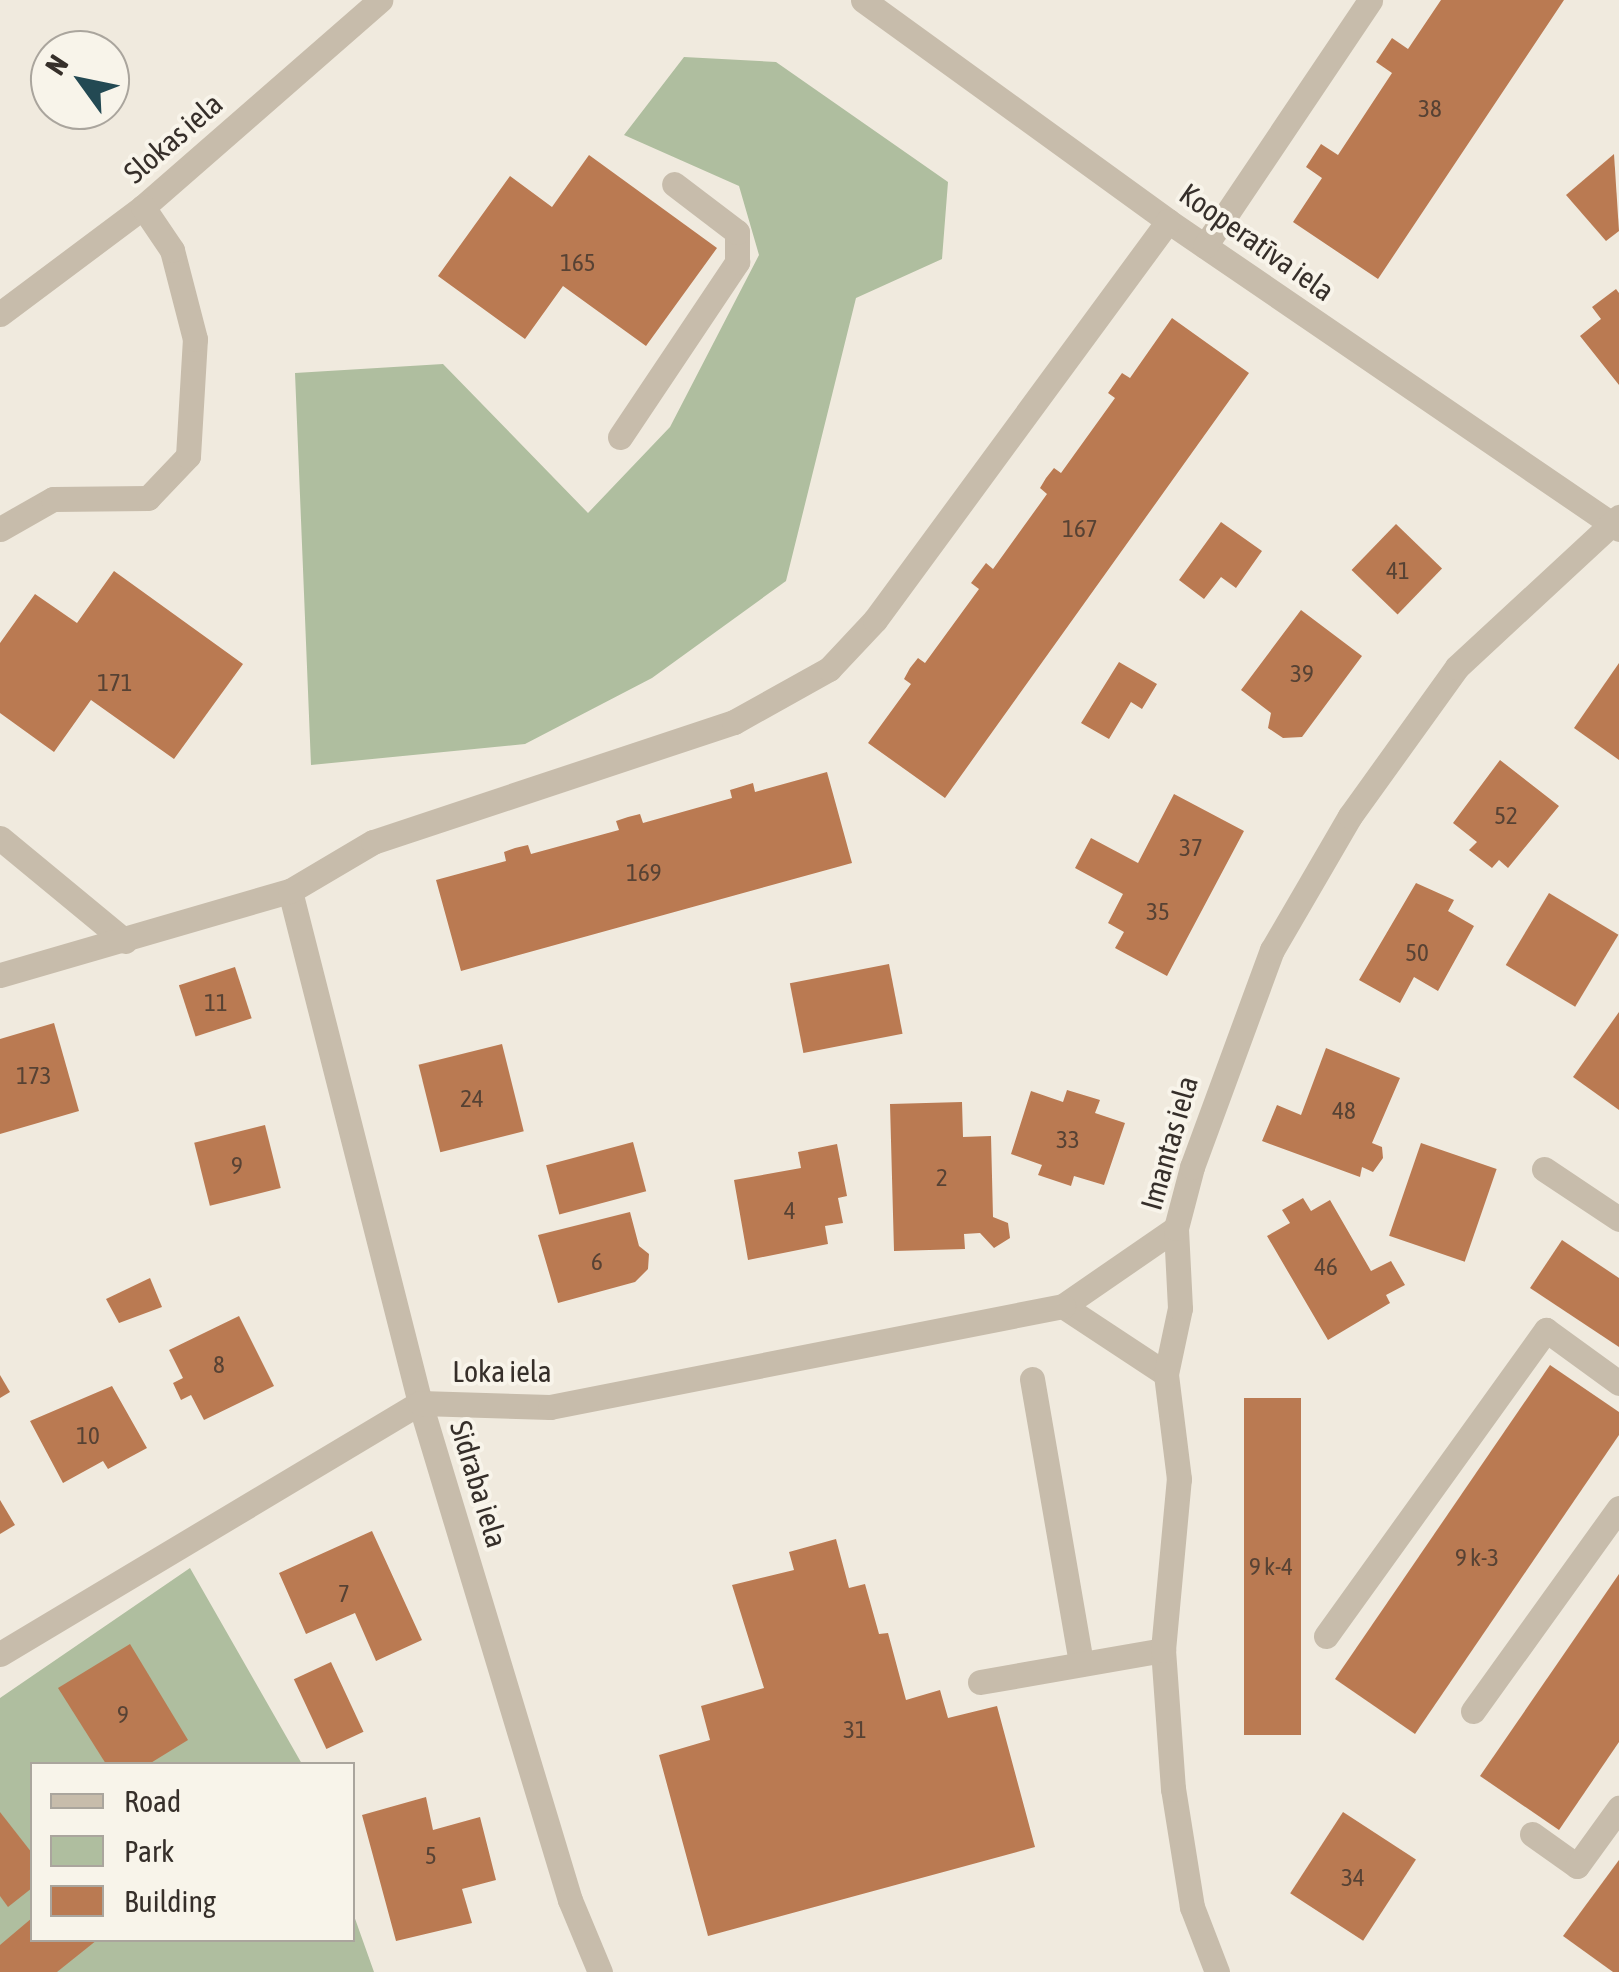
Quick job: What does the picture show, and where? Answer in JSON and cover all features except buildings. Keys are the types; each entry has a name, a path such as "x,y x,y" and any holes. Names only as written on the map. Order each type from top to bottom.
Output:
{"street":[{"name":"Slokas iela","path":"0,314 143,207 380,0"},
{"name":"Kooperatīva iela","path":"863,0 1168,221 1616,524"},
{"path":"1204,246 1370,0"},
{"path":"620,437 738,262 737,232 674,184"},
{"path":"0,529 53,499 148,498 188,456 196,338 172,250 143,207"},
{"path":"0,975 290,892 373,842 734,722 829,669 876,620 1168,221"},
{"name":"Imantas iela","path":"1216,1972 1192,1907 1173,1789 1163,1650 1180,1480 1166,1374 1180,1308 1176,1228 1211,1103 1272,950 1350,816 1457,667 1616,524"},
{"path":"0,838 125,941"},
{"name":"Sidraba iela","path":"290,892 420,1403 570,1900 600,1972"},
{"path":"1544,1169 1619,1220"},
{"name":"Loka iela","path":"0,1654 420,1403 550,1408 1064,1306 1176,1228"},
{"path":"1064,1306 1166,1374"},
{"path":"1326,1636 1546,1330 1619,1383"},
{"path":"1032,1380 1082,1664"},
{"path":"1473,1711 1619,1508"},
{"path":"980,1682 1163,1650"},
{"path":"1532,1834 1577,1866 1619,1808"}],"green space":[{"path":"684,57 776,62 948,182 942,259 856,298 786,581 652,678 525,744 311,765 295,373 443,364 588,513 670,427 759,255 739,186 624,135"},
{"path":"190,1568 301,1762 30,1762 30,1942 355,1942 355,1919 374,1972 0,1972 0,1698"}]}
